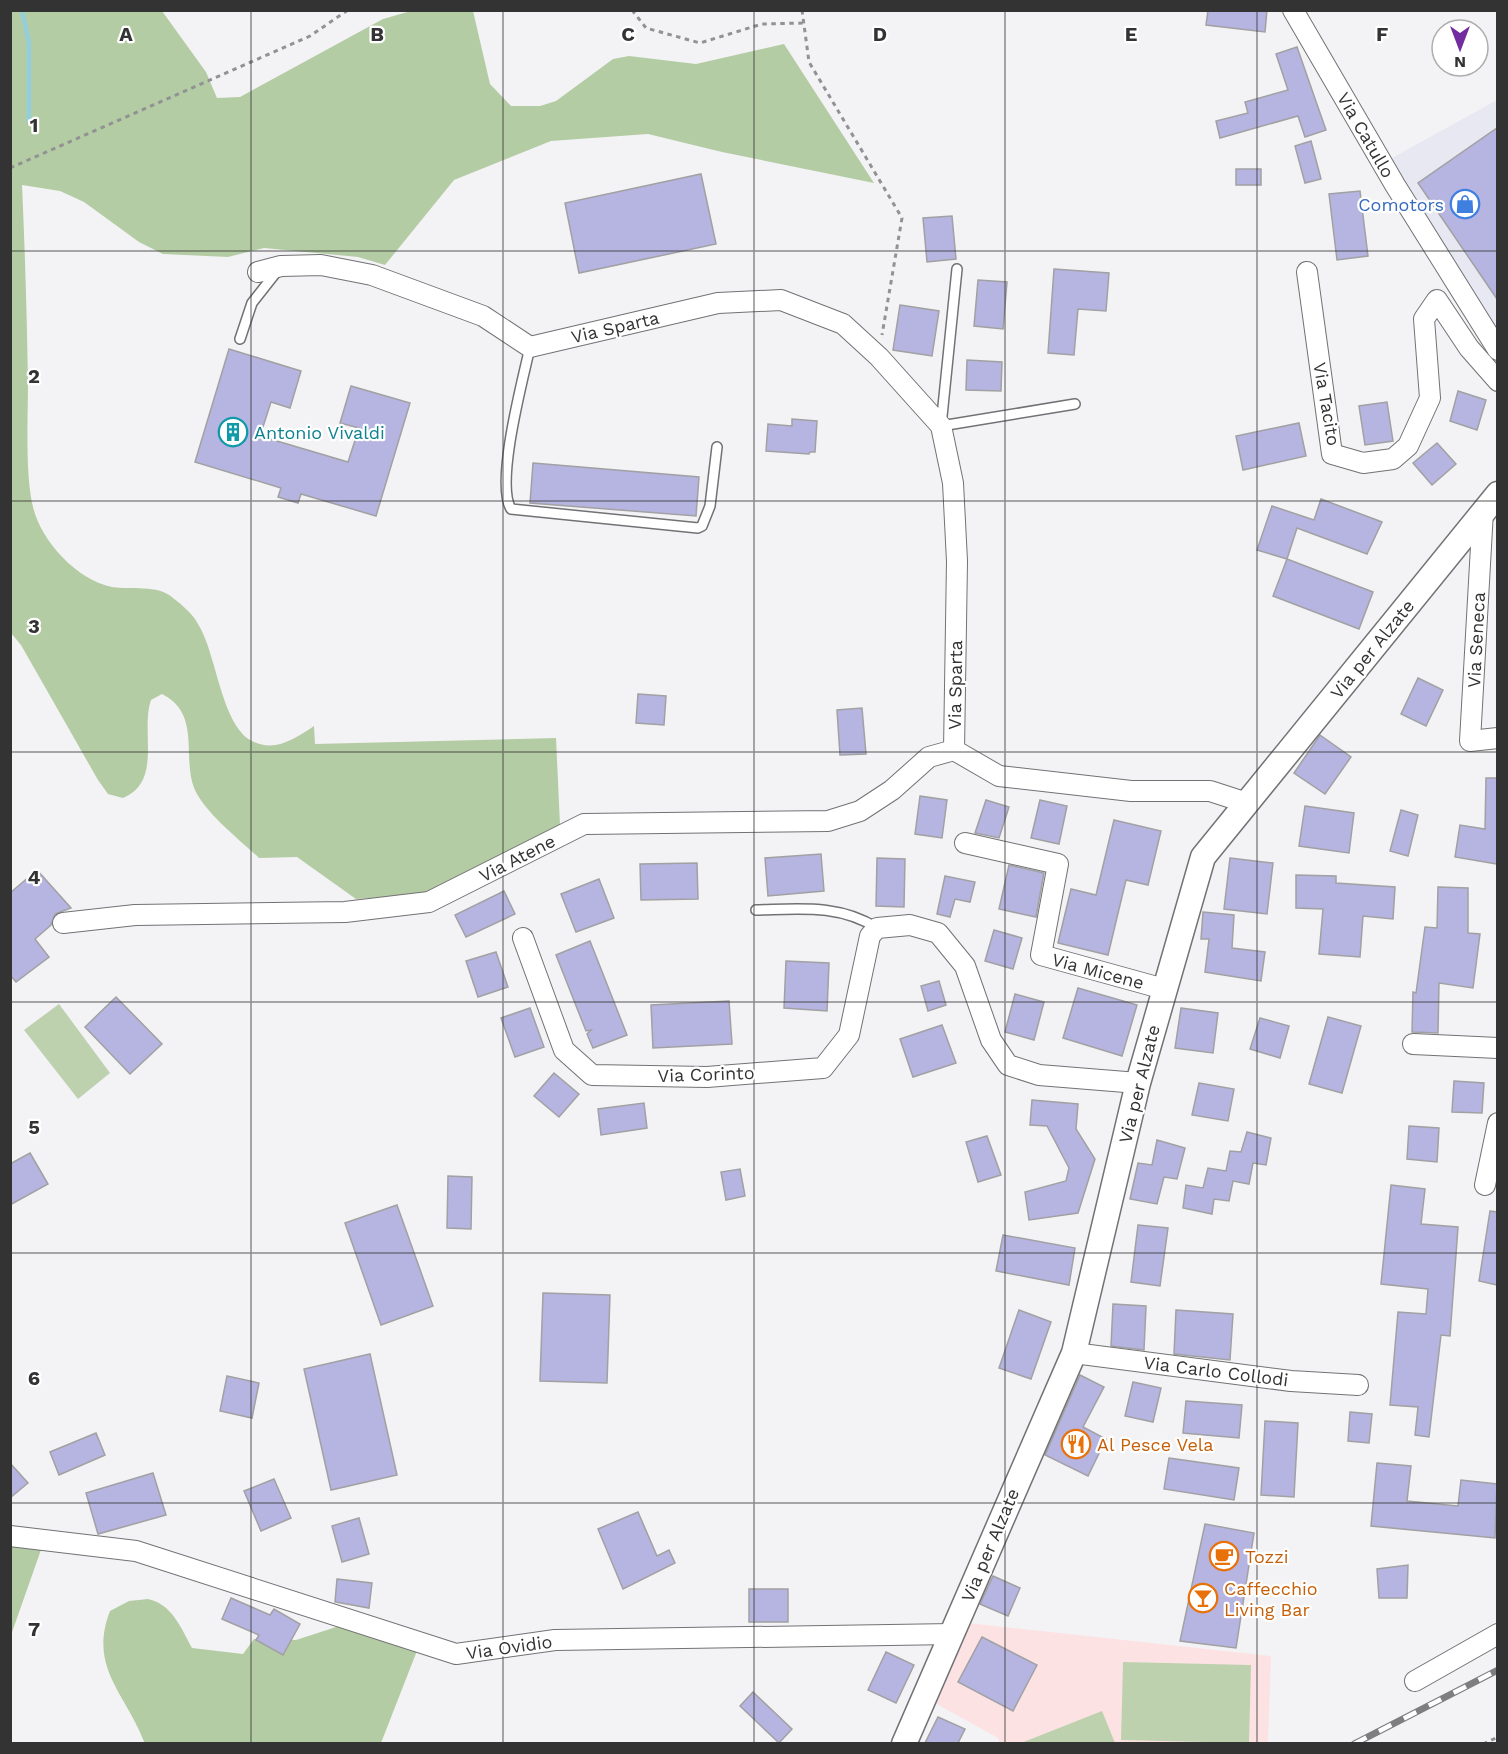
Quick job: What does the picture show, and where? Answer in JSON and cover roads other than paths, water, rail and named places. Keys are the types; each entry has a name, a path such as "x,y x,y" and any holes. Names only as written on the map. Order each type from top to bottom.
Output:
{"street":[{"name":"Via Catullo","path":"1293,10 1395,186 1497,350"},
{"path":"258,272 282,266 321,265 372,275 483,316 530,346"},
{"name":"Via Tacito","path":"1306,272 1332,454 1363,463 1393,459 1408,446 1430,398 1424,319 1437,300 1469,348 1497,381"},
{"name":"Via Sparta","path":"530,346 718,303 781,300 843,324 879,357 941,426 953,483 956,550 954,750 999,776 1131,791 1210,791 1247,803"},
{"name":"Via Seneca","path":"1490,503 1470,741 1497,738"},
{"name":"Via per Alzate","path":"904,1743 1074,1353 1137,1083 1203,857 1490,503"},
{"name":"Via Atene","path":"63,923 135,915 345,912 429,902 584,824 828,821 860,811 892,789 929,757 954,750"},
{"name":"Via Micene","path":"965,843 1058,864 1041,955 1164,989"},
{"path":"877,928 910,925 938,933 965,966 991,1040 1008,1065 1039,1075 1137,1083"},
{"name":"Via Corinto","path":"523,938 564,1050 592,1075 707,1077 823,1068 849,1035 870,936 877,928"},
{"path":"1413,1044 1497,1048"},
{"path":"1485,1185 1497,1123"},
{"name":"Via Carlo Collodi","path":"1074,1353 1291,1381 1358,1385"},
{"name":"Via Ovidio","path":"10,1536 136,1551 456,1654 555,1640 953,1634"},
{"path":"1414,1681 1497,1634"}],"lane":[{"path":"240,339 252,303 282,266"},
{"name":"Via Sparta","path":"941,426 957,268"},
{"path":"530,346 509,449 506,478 511,509 698,528 702,526 710,506 717,447"},
{"path":"941,426 1075,404"},
{"path":"756,910 824,909 858,916 877,928"}],"waterway":[{"path":"22,10 29,43 29,121"}],"railway":[{"path":"1354,1744 1498,1670"}],"place":[{"name":"Comotors","path":"1465,204"},
{"name":"Antonio Vivaldi","path":"233,432"},
{"name":"Al Pesce Vela","path":"1076,1444"},
{"name":"Tozzi","path":"1224,1556"},
{"name":"Caffecchio Living Bar","path":"1203,1598"}]}
